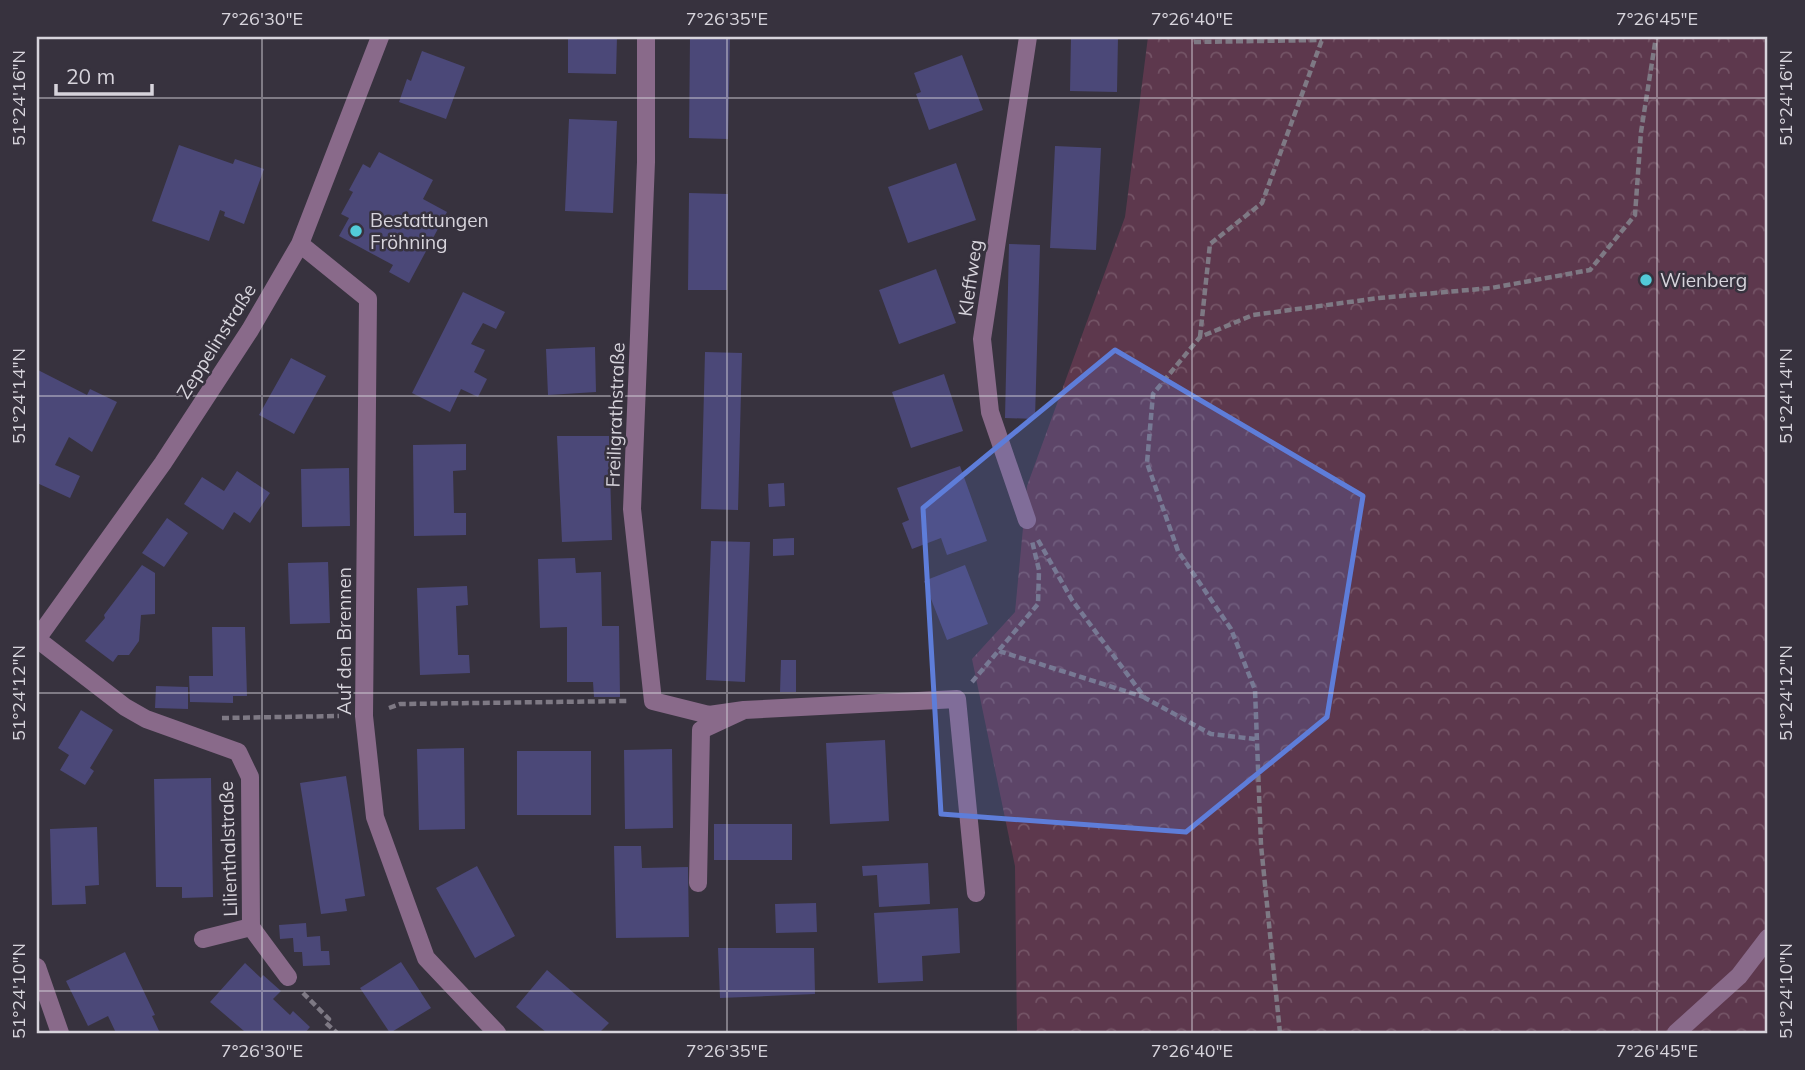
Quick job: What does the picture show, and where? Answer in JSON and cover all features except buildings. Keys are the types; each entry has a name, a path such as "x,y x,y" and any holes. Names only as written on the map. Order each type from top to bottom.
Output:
{"street":[{"name":"Zeppelinstraße","path":"37,639 163,463 250,330 300,244 380,37"},
{"name":"Freiligrathstraße","path":"646,37 646,162 632,509 653,701"},
{"name":"Kleffweg","path":"1027,520 990,412 982,340 1028,37"},
{"name":"Auf den Brennen","path":"300,244 368,299 364,716 375,817 426,958 497,1033"},
{"name":"Lilienthalstraße","path":"37,639 125,707 146,719 237,752 250,777 251,927 294,983"},
{"path":"653,701 709,715 744,710 957,699 976,893"},
{"path":"698,883 701,730 744,710"},
{"name":"Lilienthalstraße","path":"203,939 251,927"},
{"path":"1676,1033 1739,976 1768,938"},
{"path":"37,967 60,1033"}],"path":[{"path":"1280,1033 1261,845 1255,690 1231,629 1178,551 1147,463 1153,394 1200,337 1253,315 1379,298 1491,288 1590,270 1635,215 1641,132 1656,37"},
{"path":"1194,42 1322,38 1262,204 1210,244 1200,337"},
{"path":"957,699 1038,604 1039,570 1027,520"},
{"path":"1027,520 1072,600 1144,698"},
{"path":"999,651 1144,698 1211,734 1255,739"},
{"path":"288,717 364,716 400,704 653,701"},
{"path":"294,983 329,1019 326,1023 337,1033"}],"highlighted area":[{"path":"1115,350 1363,496 1327,717 1186,832 941,814 923,508"}],"green space":[{"path":"1148,37 1768,37 1768,1033 1017,1033 1015,866 972,659 1015,612 1027,486 1125,217"}],"place":[{"name":"Bestattungen Fröhning","path":"356,231"},
{"name":"Wienberg","path":"1646,280"}]}
